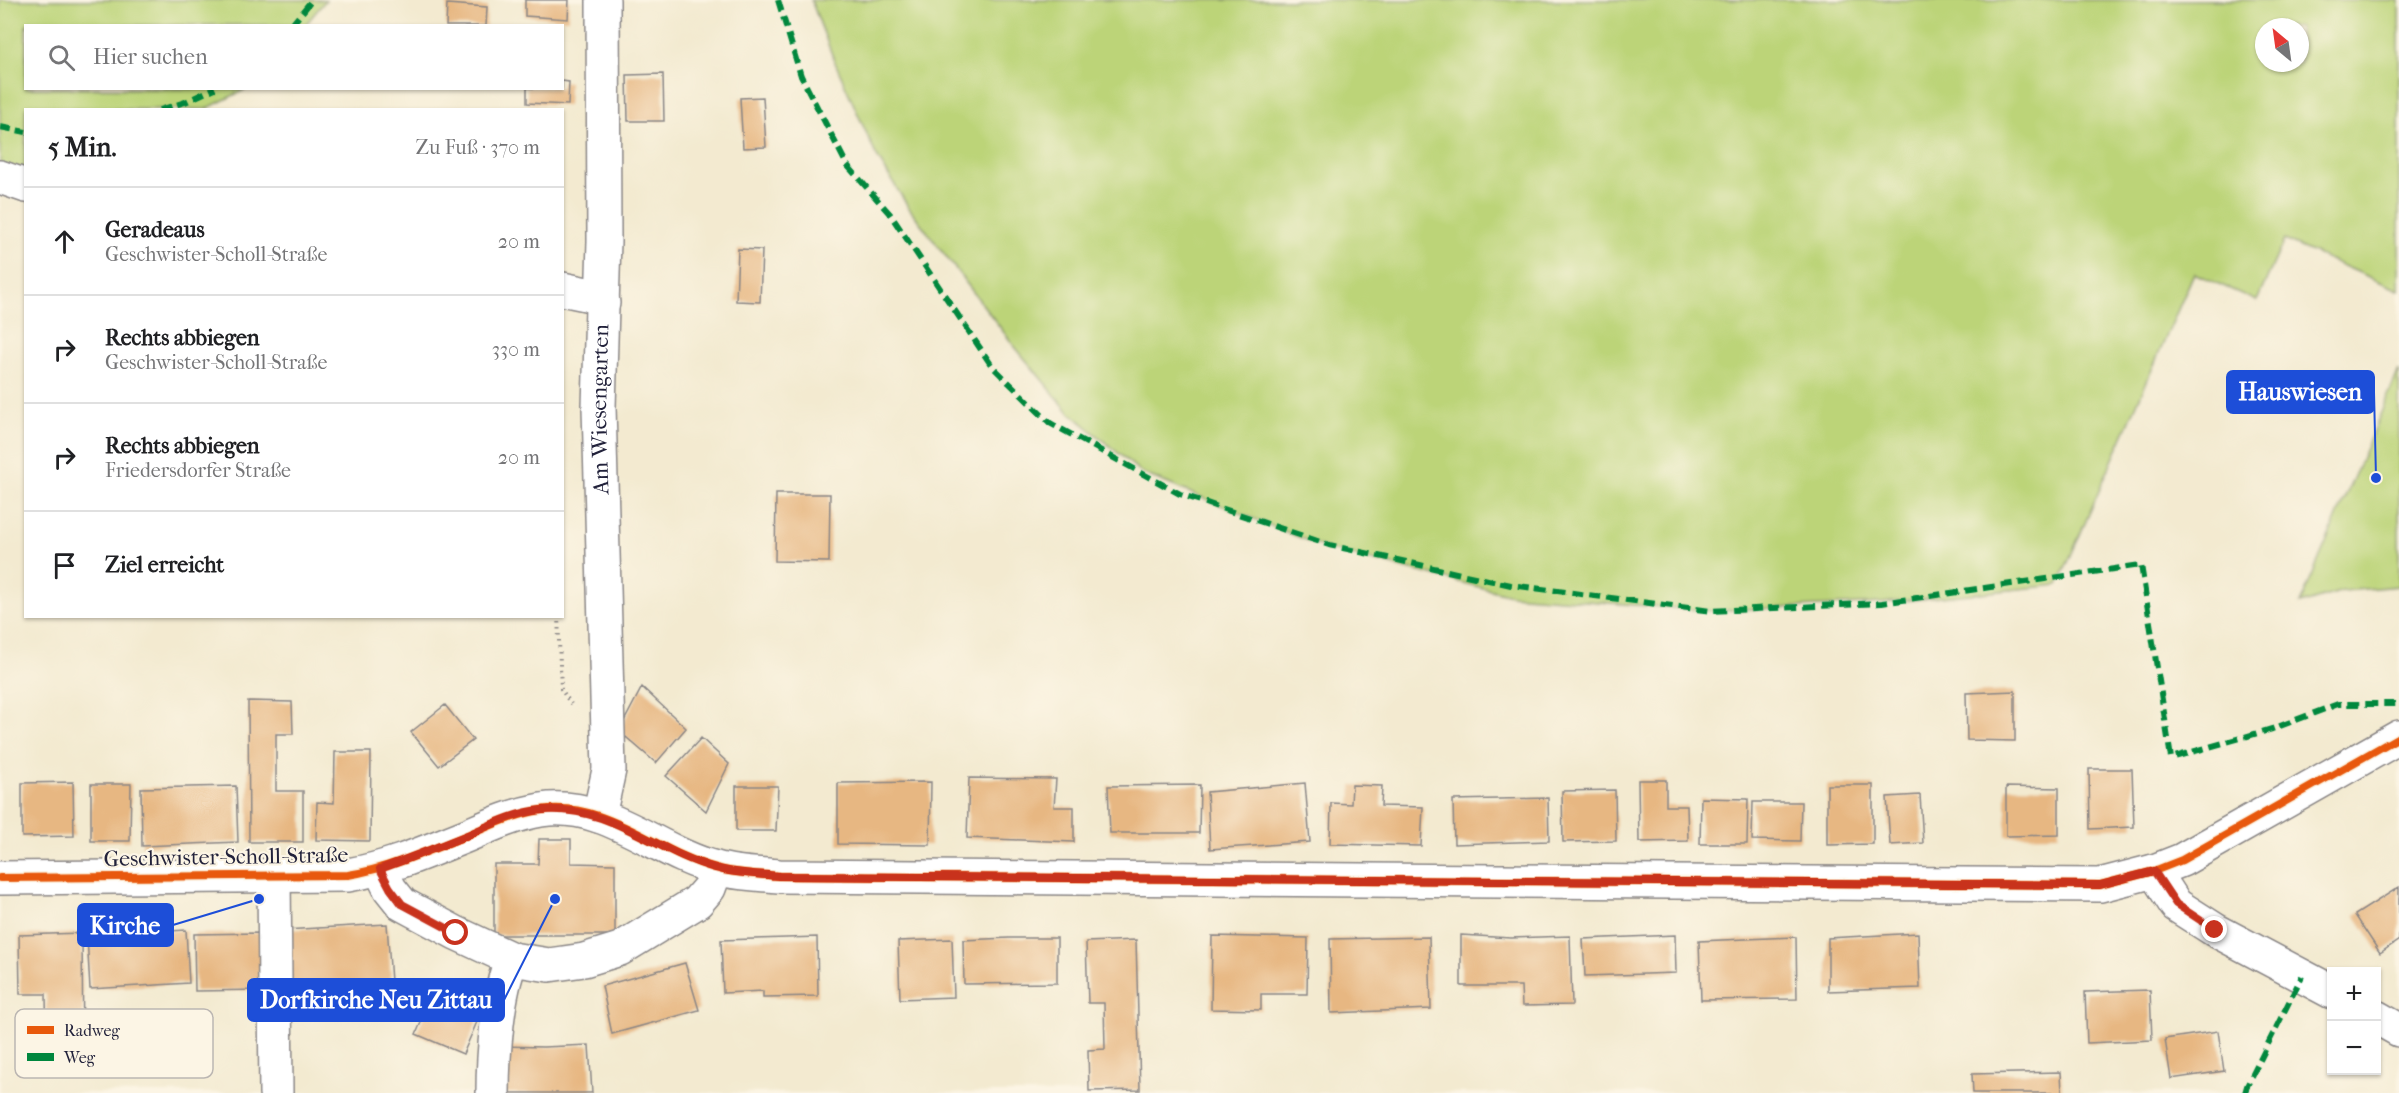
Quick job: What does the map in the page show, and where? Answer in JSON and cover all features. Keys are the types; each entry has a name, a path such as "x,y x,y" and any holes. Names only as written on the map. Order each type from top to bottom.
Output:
{"street":[{"name":"Am Wiesengarten","path":"599,816 609,770 599,407 603,303 603,0"},
{"path":"0,177 24,185"},
{"path":"564,289 591,295 603,303"},
{"name":"Geschwister-Scholl-Straße","path":"0,878 348,875 380,869 501,821 542,810 573,811 599,816 634,830 687,858 716,869 791,876 2100,885 2154,871 2182,860 2399,737"},
{"name":"Geschwister-Scholl-Straße","path":"380,869 402,904 512,959 549,965 584,960 620,949 697,902 709,888 716,869"},
{"path":"2154,871 2176,904 2215,930 2327,990"},
{"path":"274,876 276,1093"},
{"path":"493,1093 493,1063 497,1029 505,974 512,959"},
{"path":"2381,1020 2399,1030"}],"green space":[{"path":"0,0 326,0 306,24 24,24 24,90 244,90 208,108 24,108 24,195 0,189"},
{"path":"811,0 2399,0 2399,290 2284,240 2257,301 2194,273 2058,585 1882,603 1711,611 1511,595 1328,549 1142,473 1068,411 1015,347 909,208 876,155 834,60"},
{"path":"2399,370 2399,586 2343,591 2300,604"}],"building":[{"path":"525,0 569,0 568,19 525,16"},
{"path":"447,4 487,7 486,24 446,24"},
{"path":"663,74 664,121 628,121 627,75"},
{"path":"564,81 569,82 568,105 527,103 527,90 564,90"},
{"path":"763,97 766,147 743,148 740,98"},
{"path":"738,249 762,250 760,302 736,301"},
{"path":"776,494 830,494 829,562 775,561"},
{"path":"642,687 686,728 656,763 619,731"},
{"path":"2015,691 2015,741 1967,740 1966,693"},
{"path":"248,701 292,702 293,734 276,734 276,791 303,791 303,842 249,842"},
{"path":"445,705 473,740 439,766 411,732"},
{"path":"701,738 729,764 706,811 666,776"},
{"path":"335,752 371,752 370,841 316,840 317,802 334,803"},
{"path":"2089,769 2132,769 2134,827 2090,829"},
{"path":"969,778 1056,779 1054,807 1074,807 1074,842 967,838"},
{"path":"1638,780 1666,780 1666,806 1687,806 1688,841 1639,842"},
{"path":"73,782 74,836 22,837 22,783"},
{"path":"931,782 930,845 838,844 838,783"},
{"path":"1305,783 1310,842 1210,849 1207,792"},
{"path":"91,784 131,784 130,841 91,841"},
{"path":"1200,785 1199,833 1110,833 1108,786"},
{"path":"1352,785 1382,786 1381,806 1423,807 1421,846 1330,844 1331,803 1351,804"},
{"path":"1827,785 1873,785 1873,844 1827,845"},
{"path":"236,786 238,842 142,846 141,788"},
{"path":"736,786 778,786 776,831 736,831"},
{"path":"2006,787 2059,788 2059,835 2006,836"},
{"path":"1615,790 1616,841 1563,842 1562,791"},
{"path":"1920,795 1923,843 1890,845 1887,797"},
{"path":"1548,798 1549,841 1454,844 1453,800"},
{"path":"1701,798 1748,799 1747,844 1700,844"},
{"path":"1753,802 1801,802 1800,841 1752,840"},
{"path":"539,839 571,839 571,863 615,864 615,935 494,935 494,864 538,864"},
{"path":"2399,887 2399,940 2380,953 2355,915"},
{"path":"387,924 392,996 347,999 346,985 287,989 284,930"},
{"path":"186,930 189,983 90,989 87,936"},
{"path":"82,933 83,1009 46,1009 46,994 20,994 19,935"},
{"path":"263,933 264,990 195,991 194,934"},
{"path":"1918,933 1920,988 1828,991 1828,938"},
{"path":"1461,935 1511,938 1570,936 1572,1005 1522,1006 1521,986 1461,986"},
{"path":"1675,935 1676,973 1585,976 1583,939"},
{"path":"1212,936 1308,938 1307,994 1261,994 1261,1010 1211,1009"},
{"path":"817,937 818,996 763,997 763,991 723,993 721,940"},
{"path":"1429,937 1431,1009 1331,1013 1330,939"},
{"path":"1796,937 1797,999 1701,1000 1699,941"},
{"path":"1057,938 1057,983 964,984 963,940"},
{"path":"952,939 954,997 900,999 898,941"},
{"path":"1136,940 1140,1090 1089,1091 1088,1050 1105,1049 1104,1003 1088,1003 1086,942"},
{"path":"685,963 699,1010 612,1034 602,986"},
{"path":"436,988 483,1008 463,1054 416,1034"},
{"path":"2150,990 2152,1040 2087,1043 2085,992"},
{"path":"2218,1031 2224,1071 2171,1079 2165,1039"},
{"path":"589,1045 592,1093 496,1093 498,1046"},
{"path":"2061,1072 2062,1093 1973,1093 1972,1074"}],"marked path":[{"path":"293,24 312,0"},
{"path":"778,0 801,76 847,165 890,214 992,366 1050,423 1180,494 1329,545 1511,585 1711,611 1882,603 2141,565 2171,758 2272,729 2338,704 2399,704"},
{"path":"166,108 211,90"},
{"path":"0,127 24,132"},
{"path":"2245,1093 2302,976"}],"cycle path":[{"path":"0,878 348,875 409,858 522,814 565,809 609,820 694,861 716,868 739,873 779,876 2100,885 2154,871 2182,860 2399,737"}],"place":[{"name":"Hauswiesen","path":"2376,478"},
{"name":"Kirche","path":"259,899"},
{"name":"Dorfkirche Neu Zittau","path":"555,899"}],"route":[{"path":"456,933 402,904 380,869 501,821 542,810 573,811 599,816 634,830 687,858 716,869 779,876 2100,885 2154,871 2176,904 2215,930"}]}
